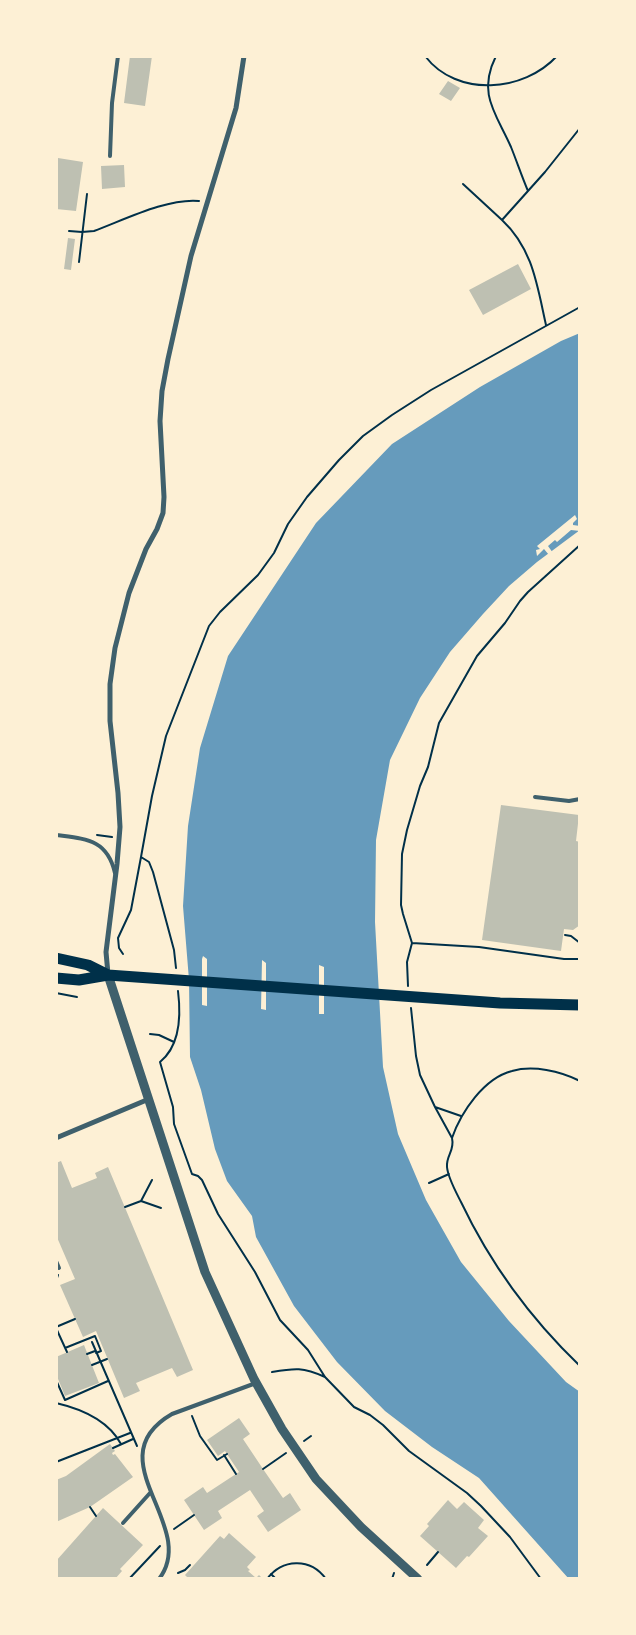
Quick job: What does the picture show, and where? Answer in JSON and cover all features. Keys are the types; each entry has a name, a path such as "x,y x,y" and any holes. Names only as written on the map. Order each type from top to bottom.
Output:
{"main road":[{"path":"56,958 88,965 108,975"},
{"path":"56,978 81,980 108,975 413,993 500,1003 580,1005"}],"street":[{"path":"244,56 236,108 206,203 185,280 164,383 160,436 164,497 163,513 129,592 118,629 112,666 110,721 120,827 116,878 106,952 108,975 205,1272 256,1383 282,1429 316,1480 361,1527 418,1579"},
{"path":"56,1138 149,1098"}],"lane":[{"path":"110,156 112,103 118,56"},
{"path":"535,797 569,801 580,799"},
{"path":"56,835 87,839 98,844 104,849 112,862 116,878"},
{"path":"56,1261 59,1268"},
{"path":"160,1579 166,1565 168,1542 164,1524 150,1493 144,1468 143,1450 150,1431 160,1421 172,1414 256,1383"},
{"path":"122,1523 150,1493"}],"path":[{"path":"425,56 434,67 454,79 471,84 487,85 507,84 526,79 544,69 557,56"},
{"path":"496,56 487,85 488,98 528,191"},
{"path":"502,220 580,128"},
{"path":"463,184 502,220 518,238 529,257 546,325"},
{"path":"79,262 87,194"},
{"path":"70,231 94,231 167,205 193,201 206,203"},
{"path":"123,954 119,948 118,938 131,910 152,796 166,736 205,636 214,618 258,574 274,553 288,524 306,498 363,436 431,390 580,307"},
{"path":"413,993 407,962 412,943 403,914 402,904 402,854 407,830 420,786 428,767 439,723 477,656 520,601 580,545"},
{"path":"141,857 149,862 153,872 174,950 176,968"},
{"path":"564,935 572,936 580,942"},
{"path":"412,943 464,946 564,959 580,959"},
{"path":"178,986 180,1014 178,1030 174,1042 160,1062 173,1107 174,1124 192,1174 202,1180 218,1214 255,1272 280,1320 308,1350 325,1377 354,1407 370,1415 409,1451 467,1493 510,1537 541,1579"},
{"path":"56,993 77,997"},
{"path":"411,1008 418,1065 424,1084 454,1144 447,1160 447,1167 473,1226 505,1278 530,1312 580,1366"},
{"path":"150,1034 174,1042"},
{"path":"452,1138 461,1116 484,1088 501,1076 514,1070 554,1072 580,1081"},
{"path":"435,1107 461,1116"},
{"path":"429,1183 449,1174"},
{"path":"124,1208 141,1201 152,1180"},
{"path":"141,1201 161,1208"},
{"path":"66,1352 56,1328 75,1319"},
{"path":"65,1348 95,1336 101,1351 87,1354"},
{"path":"92,1342 138,1448"},
{"path":"92,1365 108,1359"},
{"path":"272,1372 293,1368 309,1369 325,1377"},
{"path":"56,1380 64,1400 108,1381"},
{"path":"56,1403 79,1409 93,1416 105,1424 121,1444"},
{"path":"191,1414 200,1436 217,1460 225,1455 236,1474"},
{"path":"56,1462 130,1433"},
{"path":"300,1444 311,1436"},
{"path":"113,1448 133,1439"},
{"path":"263,1469 288,1452"},
{"path":"90,1508 96,1516"},
{"path":"172,1530 194,1515"},
{"path":"129,1579 163,1542"},
{"path":"426,1565 438,1552"},
{"path":"267,1579 279,1567 298,1562 314,1568 326,1579"},
{"path":"178,1573 190,1565"},
{"path":"392,1579 396,1568"},
{"path":"271,1574 276,1579"}],"water":[{"path":"580,333 580,530 537,562 509,586 450,652 420,698 390,760 376,840 375,922 383,1067 398,1134 426,1200 461,1262 509,1321 566,1382 580,1392 580,1579 569,1579 479,1478 432,1447 385,1411 337,1362 294,1306 256,1237 252,1216 227,1181 215,1149 201,1090 190,1057 189,980 183,906 188,826 200,748 228,656 316,523 392,444 480,387 561,341","holes":["203,956 207,959 207,1006 202,1005","262,960 266,963 266,1010 261,1009","319,965 324,967 324,1014 319,1014"]}],"pier":[{"path":"575,515 577,519 573,525 580,526 580,531 571,530 557,542 555,540 548,546 553,553 549,555 544,549 537,556 536,550 540,549 537,546"}],"building":[{"path":"130,56 152,56 145,106 124,103"},
{"path":"448,81 460,88 451,101 439,94"},
{"path":"58,158 83,162 76,211 56,209"},
{"path":"124,165 125,187 102,189 101,166"},
{"path":"68,238 75,239 71,270 64,269"},
{"path":"518,264 531,289 483,315 469,290"},
{"path":"501,805 579,815 576,841 580,842 580,925 573,930 564,929 561,951 482,940"},
{"path":"61,1161 72,1188 97,1178 95,1173 108,1167 193,1370 177,1377 172,1368 136,1383 140,1391 124,1398 96,1331 83,1337 60,1285 75,1279 56,1235 56,1163"},
{"path":"84,1345 99,1383 65,1396 56,1374 56,1357"},
{"path":"239,1418 250,1434 243,1439 263,1469 283,1498 290,1493 301,1510 268,1532 257,1516 264,1511 250,1490 218,1511 222,1518 204,1530 184,1500 203,1487 207,1493 239,1472 225,1451 218,1456 207,1440"},
{"path":"110,1444 115,1451 112,1453 113,1455 115,1454 133,1477 90,1507 56,1522 56,1480 66,1476"},
{"path":"448,1500 457,1509 464,1502 484,1520 478,1528 488,1536 456,1568 420,1536 429,1526 427,1524"},
{"path":"103,1508 143,1545 120,1569 122,1571 115,1579 56,1579 56,1561"},
{"path":"229,1533 256,1557 247,1567 250,1570 248,1571 256,1578 259,1575 263,1579 189,1579 185,1575 220,1536 224,1539"}]}
